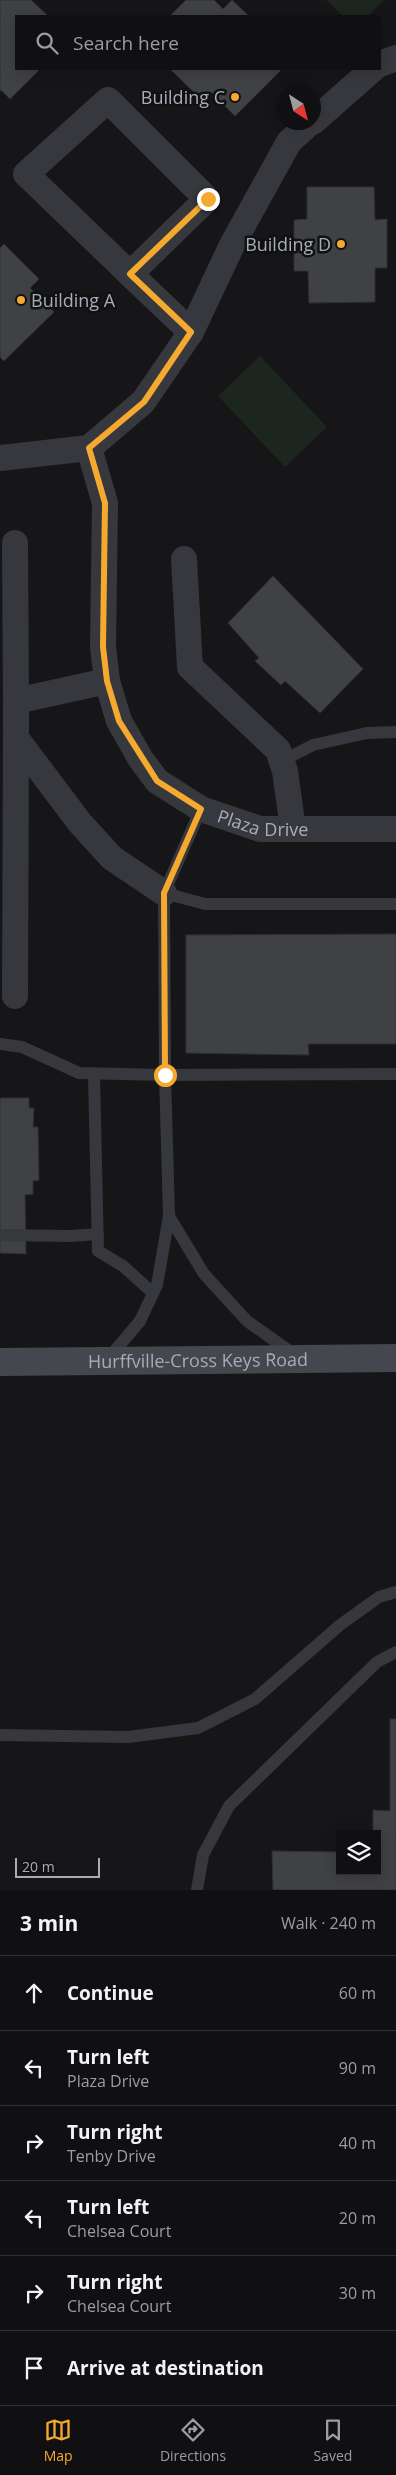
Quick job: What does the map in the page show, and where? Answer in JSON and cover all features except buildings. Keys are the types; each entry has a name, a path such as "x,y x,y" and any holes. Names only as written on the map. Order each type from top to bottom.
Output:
{"main road":[{"name":"Hurffville-Cross Keys Road","path":"0,1362 299,1357 396,1358"}],"street":[{"path":"381,64 396,58"},
{"path":"321,114 372,70"},
{"path":"130,274 208,199 108,100 26,174 130,274 191,332"},
{"path":"0,458 89,448 144,402 191,332 232,245 289,142 303,130"},
{"name":"Plaza Drive","path":"89,448 105,503 103,647 107,681 119,721 157,781 201,809 260,828 396,829"},
{"path":"14,996 15,543"},
{"path":"184,559 190,668 278,750 282,761 293,829"},
{"path":"16,701 107,681"},
{"path":"16,738 80,823 112,858 164,893"}],"lane":[{"path":"282,761 313,745 367,732 396,732"},
{"path":"108,1360 140,1321 153,1294 157,1284 170,1216 165,1075 164,893 201,809"},
{"path":"164,893 205,904 396,904"},
{"path":"0,1044 22,1047 79,1073 165,1075 396,1074"},
{"path":"94,1074 98,1251 123,1266 153,1294"},
{"path":"170,1216 204,1274 247,1321 299,1357"},
{"path":"0,1235 71,1236 98,1234"},
{"path":"0,1735 128,1736 198,1728 255,1699 340,1625 379,1597 396,1592"},
{"path":"197,1890 204,1855 229,1806 377,1662 396,1652"}],"shaded area":[{"path":"326,0 384,0 369,15 342,15"},
{"path":"260,356 327,427 285,467 218,396"}],"place":[{"name":"Building C","path":"235,97"},
{"name":"Building D","path":"341,244"},
{"name":"Building A","path":"21,300"}],"route":[{"path":"165,1075 164,893 201,809 157,781 140,758 119,721 107,681 103,647 105,503 89,448 144,402 191,332 130,274 208,199"}]}
